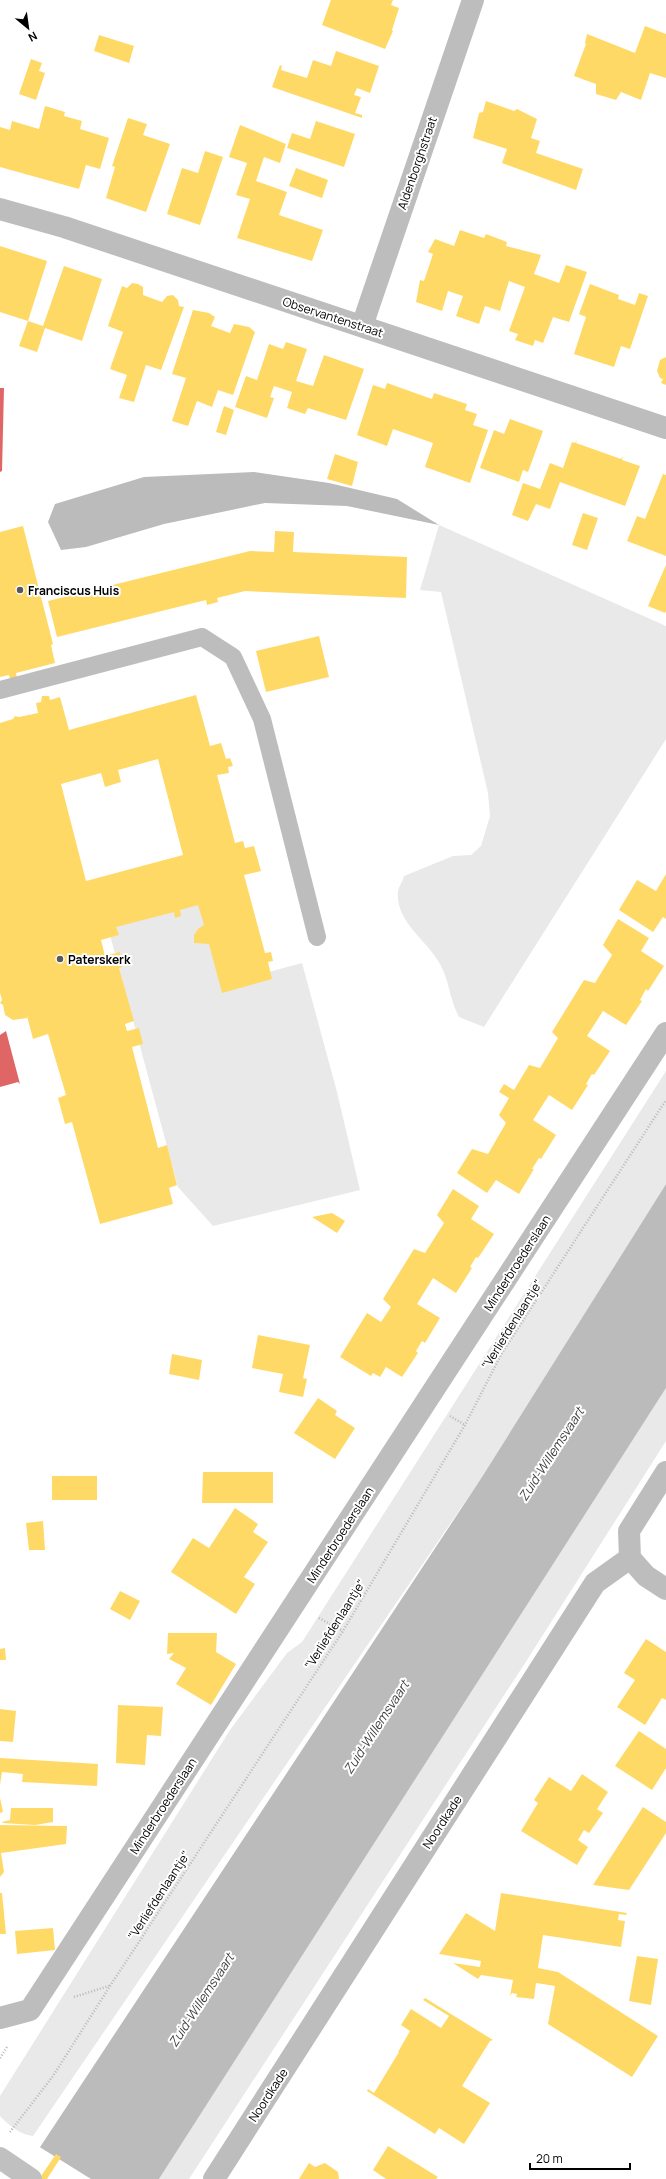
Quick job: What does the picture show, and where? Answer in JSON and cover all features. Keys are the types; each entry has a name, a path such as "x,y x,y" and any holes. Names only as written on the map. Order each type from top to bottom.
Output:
{"street":[{"name":"Aldenborghstraat","path":"362,326 473,0"},
{"name":"Observantenstraat","path":"0,209 64,227 666,428"},
{"name":"Minderbroederslaan","path":"0,2018 30,2010 666,1033"},
{"path":"666,1472 629,1531 630,1558 646,1576 666,1589"},
{"name":"Noordkade","path":"214,2179 595,1583 630,1558"},
{"path":"2,2148 26,2175"}],"lane":[{"path":"0,690 202,637 233,657 262,719 317,937"}],"path":[{"name":"\"Verliefdenlaantje\"","path":"2,2148 53,2076 110,1986 343,1631 465,1425 502,1353 666,1100"}],"shaded area":[{"path":"439,525 666,626 666,739 484,1027 459,1017 453,1003 446,977 440,964 407,922 398,902 398,891 404,876 453,856 471,855 481,846 490,816 488,793 441,592 420,590"},
{"path":"201,902 224,984 302,963 337,1092 360,1190 213,1226 178,1187 107,924"},
{"path":"666,1071 666,1184 482,1477 33,2136 15,2129 0,2116 0,2096 230,1730 287,1653 302,1642"},
{"path":"666,1388 666,1441 527,1660 189,2179 159,2179"}],"water":[{"path":"254,472 329,483 397,499 439,525 347,506 265,503 164,524 86,547 61,550 48,522 55,504 144,477"},
{"name":"Zuid-Willemsvaart","path":"666,1184 666,1388 159,2179 19,2179 482,1477"}],"pier":[{"path":"38,2146 91,2179 17,2179"}],"building: Homes":[{"path":"331,0 393,0 391,5 399,8 392,30 393,31 385,49 322,25"},
{"path":"645,26 666,34 666,78 650,73 641,100 621,92 616,100 596,94 596,84 574,76 586,44 587,34 635,53"},
{"path":"99,35 134,46 129,63 94,51"},
{"path":"336,51 379,66 370,93 357,88 354,95 361,97 355,113 362,115 362,118 272,87 280,65 282,66 281,70 307,78 313,60 331,66"},
{"path":"31,59 42,63 39,71 45,73 36,100 19,94"},
{"path":"486,101 514,111 517,109 537,119 531,138 540,141 536,153 583,169 576,190 502,163 507,149 473,138 479,113 483,112"},
{"path":"45,106 65,112 64,116 82,121 80,129 109,138 100,169 86,165 79,189 0,167 0,127 10,130 12,121 39,129"},
{"path":"128,118 147,124 143,135 170,144 146,212 106,198 115,167 112,166"},
{"path":"316,121 355,134 344,167 287,148 292,133 310,139"},
{"path":"240,125 286,144 280,163 264,157 256,181 287,192 279,215 323,230 312,261 237,238 250,199 236,195 247,163 229,157"},
{"path":"205,151 223,157 200,225 167,214 182,168 198,173"},
{"path":"296,168 328,180 322,198 289,186"},
{"path":"460,230 484,238 486,234 507,242 506,246 541,255 534,274 559,283 566,265 587,272 569,322 553,317 543,343 535,340 533,346 515,340 518,334 509,331 525,287 509,281 500,311 485,306 479,324 456,316 463,296 448,291 442,311 416,302 420,280 424,281 433,254 428,252 435,239 454,246"},
{"path":"0,246 47,261 28,321 0,312"},
{"path":"64,266 102,279 82,341 45,328 37,352 19,346 28,321 43,326"},
{"path":"132,283 143,287 143,295 162,302 167,296 173,295 178,300 179,306 184,307 161,370 146,365 134,402 119,398 127,375 110,369 123,332 108,326 122,286 127,288"},
{"path":"590,284 619,295 618,299 635,305 639,293 648,296 630,349 621,346 614,367 574,354 586,317 579,314"},
{"path":"193,310 209,313 215,317 211,326 230,333 234,324 249,327 255,332 233,395 218,390 212,407 197,401 188,426 172,421 186,378 172,374"},
{"path":"286,342 307,349 296,381 313,386 324,355 364,369 346,420 308,408 305,414 287,408 292,392 274,386 270,397 274,398 267,418 235,407 246,376 257,380 269,344 283,349"},
{"path":"666,357 666,385 661,383 663,379 660,378 657,371 660,360"},
{"path":"387,383 432,399 434,393 467,404 465,410 477,414 473,425 488,430 470,483 425,467 433,443 393,429 387,446 357,435 373,385 385,389"},
{"path":"224,406 234,410 226,435 216,432"},
{"path":"510,419 543,431 528,472 523,470 519,482 480,468 494,430 504,434"},
{"path":"577,440 576,443 621,459 623,456 622,460 640,466 625,506 560,482 550,509 536,504 528,521 512,515 523,483 540,489 550,463 563,468 572,442 575,443"},
{"path":"335,454 358,462 352,486 327,479"},
{"path":"663,474 666,475 666,556 627,541 637,516 645,519"},
{"path":"583,513 598,518 587,550 572,545"},
{"name":"Franciscus Huis","path":"23,526 53,644 51,645 55,663 16,673 17,678 10,679 9,675 0,677 0,532"},
{"path":"275,531 294,532 293,552 407,557 406,598 245,591 217,598 218,602 207,605 206,600 57,637 48,601 250,551 274,552"},
{"path":"666,565 666,611 665,613 648,606"},
{"path":"319,636 329,677 266,692 256,651"},
{"name":"Paterskerk","path":"196,695 210,746 221,743 226,759 230,758 233,766 228,767 229,773 217,775 235,843 243,841 245,848 254,846 261,871 244,875 265,953 271,952 273,961 268,962 272,979 222,993 209,944 194,943 194,935 198,929 204,925 198,905 180,910 181,916 175,918 174,912 116,927 119,935 101,940 105,956 120,952 122,967 119,968 134,1021 125,1024 127,1031 139,1028 143,1044 132,1047 158,1148 167,1145 177,1185 169,1188 173,1204 100,1224 72,1122 65,1124 58,1098 66,1095 48,1034 33,1039 27,1016 27,1018 13,1020 5,1015 3,1005 0,1003 2,1000 0,993 0,723 13,719 15,716 19,717 38,713 36,703 41,702 42,696 49,696 50,700 60,697 69,730","holes":["158,759 183,855 86,881 61,784 101,773 105,787 121,782 118,770"]},
{"path":"666,874 666,919 663,917 653,932 619,910 637,880 656,891"},
{"path":"618,919 649,938 641,951 664,966 648,991 646,989 640,1000 642,1001 626,1025 603,1011 587,1036 610,1051 594,1075 592,1074 586,1084 588,1085 572,1110 549,1095 533,1120 556,1135 541,1159 539,1158 532,1169 534,1169 519,1194 496,1180 487,1193 457,1173 472,1149 488,1154 506,1123 499,1115 509,1098 499,1092 504,1084 514,1090 529,1065 540,1068 558,1038 552,1032 584,980 595,983 612,955 603,945"},
{"path":"453,1189 479,1206 471,1219 494,1234 478,1258 476,1257 470,1267 472,1268 456,1293 433,1278 417,1304 440,1318 425,1343 422,1341 416,1351 418,1353 402,1377 386,1367 380,1377 373,1373 371,1376 340,1357 367,1313 381,1322 391,1307 383,1299 414,1249 425,1253 444,1223 437,1215"},
{"path":"332,1213 345,1221 337,1233 312,1217"},
{"path":"258,1335 310,1345 303,1378 307,1379 303,1397 279,1392 283,1374 252,1368"},
{"path":"172,1354 202,1360 199,1380 169,1374"},
{"path":"318,1398 337,1411 335,1415 355,1428 335,1459 294,1433"},
{"path":"203,1472 273,1472 273,1503 202,1503"},
{"path":"52,1476 97,1476 97,1500 52,1500"},
{"path":"235,1508 258,1524 253,1532 268,1542 244,1577 255,1584 236,1614 171,1572 193,1538 209,1548"},
{"path":"43,1521 45,1550 29,1550 26,1523"},
{"path":"120,1591 140,1601 130,1620 110,1609"},
{"path":"168,1633 217,1633 216,1652 236,1664 211,1705 176,1684 186,1668 169,1659 174,1653 167,1654"},
{"path":"646,1639 666,1652 666,1700 662,1698 645,1725 617,1707 635,1680 624,1673"},
{"path":"5,1648 6,1660 0,1660 0,1649"},
{"path":"118,1705 163,1707 161,1736 147,1735 145,1765 116,1763"},
{"path":"0,1709 16,1711 13,1742 0,1741"},
{"path":"639,1731 666,1749 666,1768 652,1790 615,1766"},
{"path":"0,1758 98,1764 97,1786 22,1782 23,1774 2,1772 0,1785"},
{"path":"582,1774 608,1792 597,1809 603,1813 589,1833 584,1830 578,1840 588,1847 577,1865 521,1831 538,1803 534,1800 549,1777 571,1791"},
{"path":"0,1798 3,1812 0,1813"},
{"path":"643,1807 666,1822 666,1833 629,1890 593,1885"},
{"path":"11,1808 53,1808 53,1822 35,1825 3,1823 2,1822 10,1820"},
{"path":"0,1825 67,1826 66,1844 1,1853 4,1872 0,1877"},
{"path":"0,1893 2,1893 6,1934 0,1934"},
{"path":"501,1893 627,1913 626,1915 619,1914 618,1920 625,1921 621,1947 543,1935 538,1968 558,1972 658,2036 632,2077 548,2024 555,1986 536,1983 534,1999 516,1997 517,1994 512,1993 510,1996 513,1980 481,1975 478,1979 453,1963 480,1967 481,1961 439,1954 466,1913 495,1931"},
{"path":"53,1928 55,1950 17,1954 15,1931"},
{"path":"637,1956 658,1959 651,2005 629,2001"},
{"path":"425,1998 493,2040 490,2041 462,2086 490,2103 464,2144 439,2128 435,2134 367,2091 368,2089 374,2093 399,2052 410,2031 401,2025 411,2009 441,2028 449,2016 423,2000"},
{"path":"388,2146 438,2177 436,2179 386,2179 373,2170"},
{"path":"56,2154 61,2157 47,2179 39,2179"},
{"path":"309,2163 315,2167 325,2163 338,2172 339,2179 299,2179"}],"building: Shops":[{"path":"0,388 4,388 2,471 0,472"},
{"path":"6,1031 20,1084 18,1082 0,1087 0,1035"}],"place":[{"name":"Franciscus Huis","path":"20,590"},
{"name":"Paterskerk","path":"60,959"}]}
